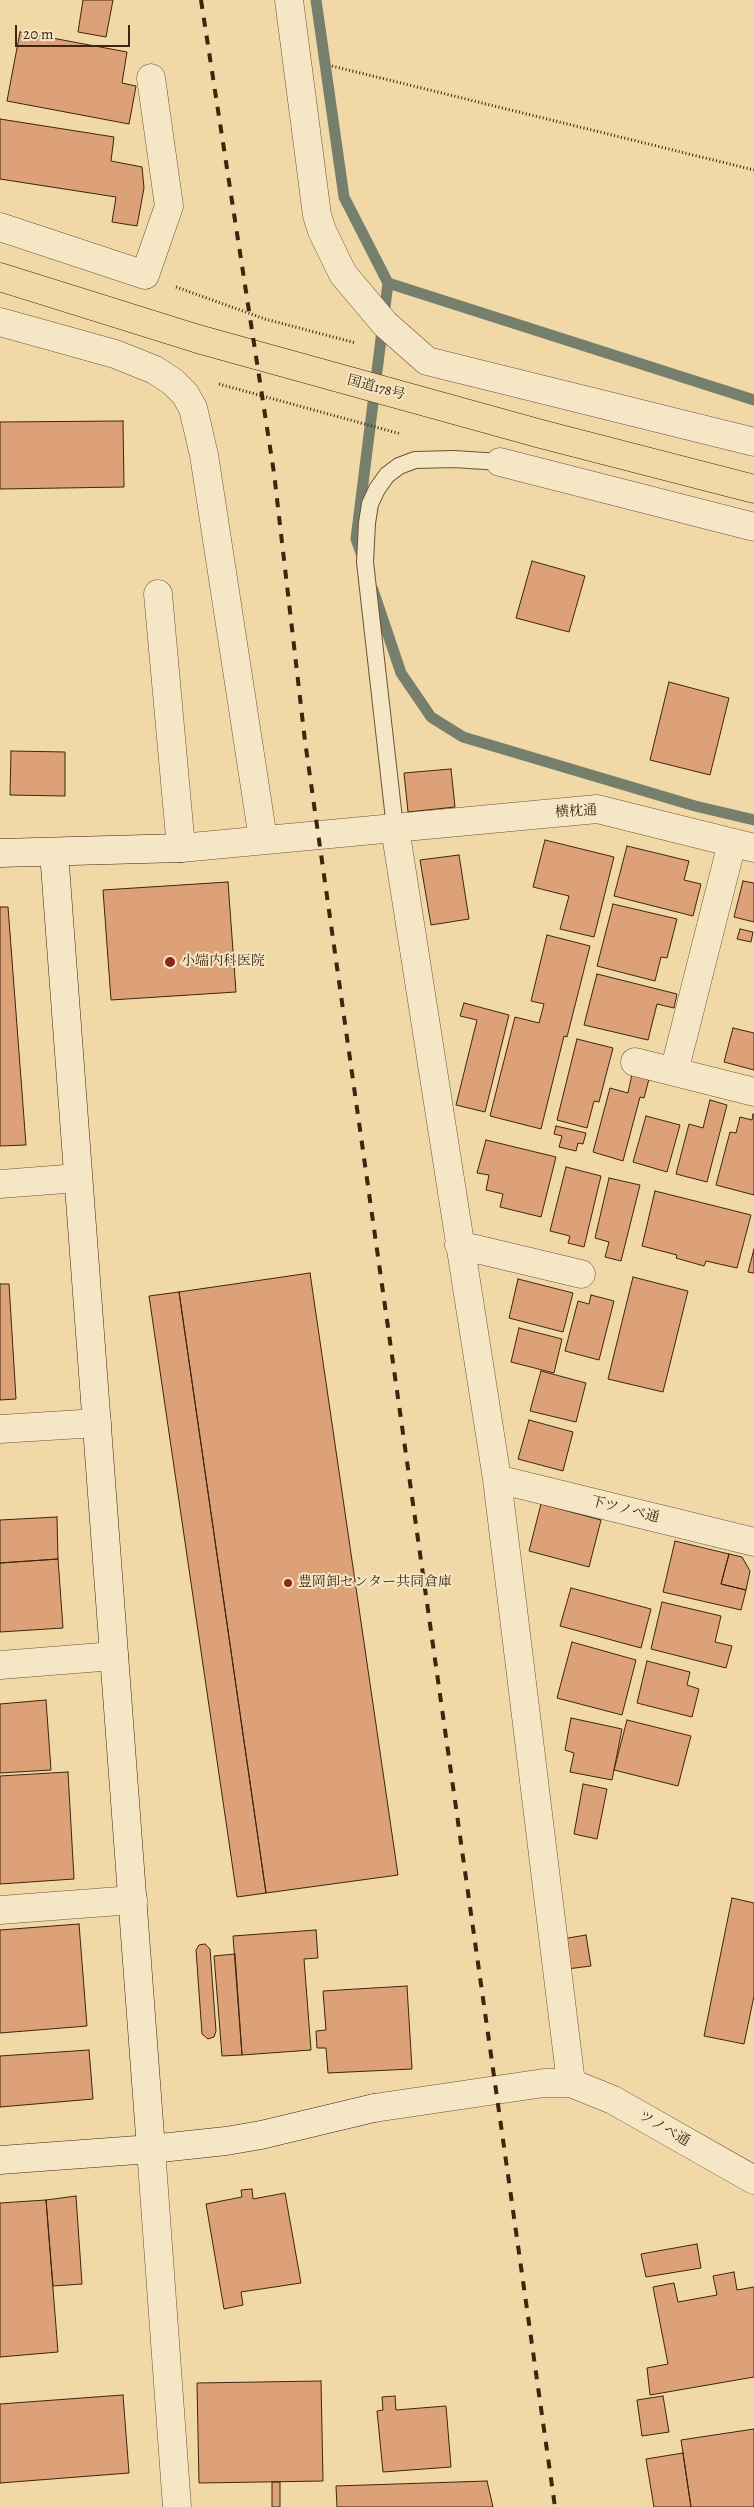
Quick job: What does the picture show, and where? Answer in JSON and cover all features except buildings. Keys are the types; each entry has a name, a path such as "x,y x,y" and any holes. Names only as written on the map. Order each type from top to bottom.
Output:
{"highway":[{"name":"国道178号","path":"0,277 198,339 541,434 754,489"}],"street":[{"path":"289,0 317,215 322,231 343,274 386,324 427,361 754,442"},
{"path":"0,227 145,275 169,206 151,78"},
{"path":"0,322 115,354 155,370 173,382 185,394 193,408 204,455 263,840"},
{"path":"500,462 754,528"},
{"path":"158,594 181,848"},
{"name":"横枕通","path":"0,853 181,848 597,809 743,845"},
{"path":"0,2160 151,2149 261,2135 374,2108 544,2083 571,2083 497,1479 395,828"},
{"path":"674,1072 743,845"},
{"path":"54,852 177,2507"},
{"path":"635,1062 754,1092"},
{"path":"0,1184 78,1178"},
{"path":"459,1245 581,1274"},
{"path":"0,1429 97,1423"},
{"name":"下ツノベ通","path":"497,1479 754,1542"},
{"path":"0,1664 114,1656"},
{"path":"0,1910 133,1900"},
{"name":"ツノベ通","path":"571,2083 612,2100 754,2180"}],"lane":[{"path":"395,828 365,562 366,530 370,504 387,475 399,466 415,460 454,459 500,462"}],"path":[{"path":"297,57 754,170"},
{"path":"145,275 265,319 361,344"},
{"path":"211,381 403,435"}],"waterway":[{"path":"316,0 344,197 388,283 356,539 363,558"},
{"path":"388,283 754,400"},
{"path":"373,590 401,673 431,717 463,737 695,806 754,820"}],"railway":[{"path":"201,0 274,473 305,741 555,2507"}],"place":[{"name":"小端内科医院","path":"170,962"},
{"name":"豊岡卸センター共同倉庫","path":"288,1583"}]}
